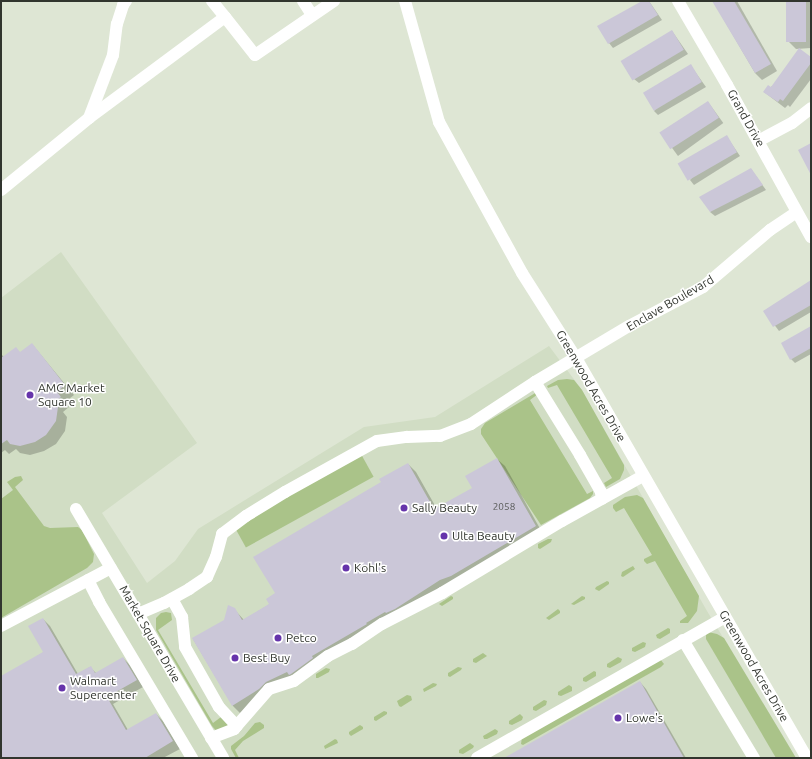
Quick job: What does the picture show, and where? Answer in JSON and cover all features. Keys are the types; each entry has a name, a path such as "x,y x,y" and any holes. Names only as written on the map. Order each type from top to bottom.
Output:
{"street":[{"path":"89,118 113,55 117,24 123,5 126,1"},
{"path":"212,1 255,55 334,1"},
{"path":"303,1 312,15"},
{"name":"Greenwood Acres Drive","path":"405,1 439,122 522,273 576,358 643,476 808,758"},
{"name":"Grand Drive","path":"678,1 811,237"},
{"path":"1,190 89,118 225,17"},
{"path":"758,141 792,123 811,108"},
{"name":"Enclave Boulevard","path":"138,614 172,599 207,577 216,557 222,534 285,492 377,441 407,437 440,436 471,424 535,382 629,326 703,287 770,230 797,212"},
{"path":"535,382 580,454 601,492 602,499"},
{"path":"211,738 224,734 237,726 269,689 294,681 328,656 352,644 382,624 442,593 643,476"},
{"name":"Market Square Drive","path":"76,509 223,758"},
{"path":"1,626 111,568"},
{"path":"88,580 99,602 192,758"},
{"path":"172,599 182,617 185,647 219,707 237,726"},
{"path":"477,758 682,640 725,617"},
{"path":"682,640 754,758"}],"shaded area":[{"path":"61,252 197,443 102,513 147,583 175,561 198,529 364,427 435,417 549,346 582,390 707,611 796,758 1,758 1,298"}],"green space":[{"path":"558,380 574,380 582,390 624,465 624,470 620,479 606,487 604,483 612,478 557,385 548,388 547,386"},
{"path":"537,392 538,394 530,400 587,494 593,491 590,498 541,525 481,434 481,429 485,423"},
{"path":"361,454 374,477 246,548 233,525"},
{"path":"21,476 23,480 15,487 44,526 50,528 78,527 82,530 94,554 93,562 87,568 1,618 1,499 13,490 7,482 15,477"},
{"path":"637,495 643,498 699,596 697,611 688,623 680,623 680,621 687,616 655,561 647,564 644,561 644,559 652,555 624,508 616,512 613,508 613,505 625,497"},
{"path":"548,539 552,539 551,542 540,549 538,548 538,544"},
{"path":"633,566 635,569 623,577 621,576 622,572"},
{"path":"607,581 609,584 599,591 595,589 596,587"},
{"path":"451,596 453,599 442,606 439,604"},
{"path":"582,596 585,597 585,599 574,605 571,604"},
{"path":"558,609 560,613 549,620 546,618"},
{"path":"161,613 171,613 172,620 158,630 213,723 221,717 229,724 219,734 212,726 156,630 156,618"},
{"path":"668,628 670,629 670,633 660,639 657,638 656,635"},
{"path":"708,632 717,634 724,638 796,758 776,758 706,639"},
{"path":"643,642 646,643 645,647 635,652 632,651 632,648"},
{"path":"483,653 487,656 476,663 473,662 473,659"},
{"path":"618,657 622,659 621,662 610,668 607,667 607,664"},
{"path":"660,659 664,664 661,667 523,745 521,744 522,737"},
{"path":"458,667 462,668 461,670 450,677 448,676 448,673"},
{"path":"326,668 330,669 329,672 316,678 316,674"},
{"path":"594,671 596,672 596,676 586,682 583,681 583,678"},
{"path":"433,683 437,684 436,686 424,692 423,689"},
{"path":"569,685 572,687 572,691 561,696 558,695 558,692"},
{"path":"407,695 411,696 412,700 401,707 399,706 397,701"},
{"path":"544,700 547,701 546,705 536,711 533,710 533,707"},
{"path":"384,711 387,712 387,714 376,721 374,720 374,717"},
{"path":"520,714 523,717 522,720 512,725 509,724 509,721"},
{"path":"260,722 264,725 264,728 243,741 235,750 239,758 236,758 231,746 244,736 255,723"},
{"path":"360,725 363,729 351,736 349,734 349,732"},
{"path":"495,729 498,731 497,734 484,739 483,736"},
{"path":"335,739 338,743 325,749 324,746"},
{"path":"470,743 474,746 473,748 463,754 459,753 459,750"}],"building":[{"path":"642,1 649,1 658,15 608,44 597,26"},
{"path":"712,1 734,1 771,64 755,73"},
{"path":"786,1 806,1 806,42 786,42"},
{"path":"672,30 684,50 632,81 621,61"},
{"path":"799,48 811,57 811,63 783,101 780,99 778,102 763,92 768,85 771,87"},
{"path":"691,64 702,82 654,111 643,93"},
{"path":"708,101 719,118 670,149 659,133"},
{"path":"727,135 737,152 688,181 678,164"},
{"path":"811,143 811,175 798,150"},
{"path":"751,168 763,185 710,212 699,197"},
{"path":"811,280 811,305 773,327 763,311"},
{"path":"811,326 811,348 790,360 781,343"},
{"name":"AMC Market Square 10","path":"32,343 65,385 57,392 61,397 54,402 58,407 56,421 46,435 35,442 20,446 10,444 7,440 1,444 1,358 16,347 20,352"},
{"path":"497,458 536,526 451,576 440,580 395,609 386,613 385,612 366,623 367,624 312,656 313,658 291,674 289,675 287,672 266,682 259,689 232,706 192,638 224,620 228,605 235,608 242,620 269,604 266,599 275,593 253,557 381,482 379,479 408,463 434,509 472,488 465,476"},
{"name":"Walmart Supercenter","path":"43,618 76,674 91,666 95,673 123,657 137,680 107,697 126,730 156,713 173,741 145,758 1,758 1,676 43,652 28,626"},
{"name":"Lowe's","path":"640,681 684,758 504,758"}],"place":[{"name":"AMC Market Square 10","path":"30,395"},
{"name":"Sally Beauty","path":"404,508"},
{"name":"Ulta Beauty","path":"444,536"},
{"name":"Kohl's","path":"346,568"},
{"name":"Petco","path":"278,638"},
{"name":"Best Buy","path":"235,658"},
{"name":"Walmart Supercenter","path":"62,688"},
{"name":"Lowe's","path":"618,718"}]}
